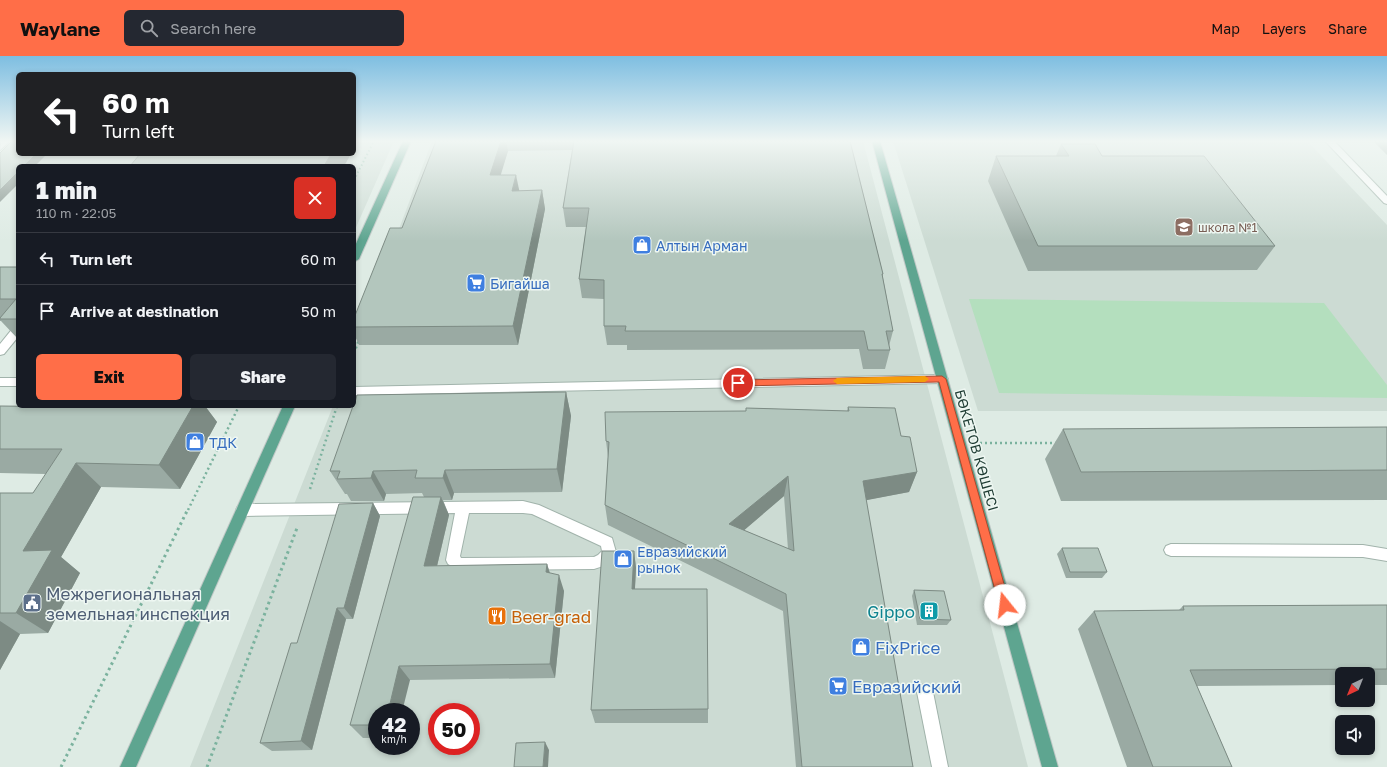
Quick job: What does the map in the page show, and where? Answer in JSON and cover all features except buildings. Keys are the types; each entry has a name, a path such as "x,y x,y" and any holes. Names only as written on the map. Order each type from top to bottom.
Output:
{"main road":[{"path":"356,255 392,174"},
{"name":"БӨКЕТОВ КӨШЕСІ","path":"885,174 1050,767"},
{"path":"128,767 288,408"}],"street":[{"path":"1361,174 1387,201"},
{"path":"0,351 16,332"},
{"path":"356,391 942,379"},
{"path":"0,382 16,382"},
{"path":"243,510 523,507 534,509 607,542 609,552 603,560 594,564 459,564 453,560 453,556 463,508"},
{"path":"1171,550 1363,551 1387,555"},
{"path":"925,692 940,767"}],"path":[{"path":"356,348 360,337"},
{"path":"61,767 238,408"},
{"path":"207,767 304,509 336,408"},
{"path":"960,443 1063,444"}],"shaded area":[{"path":"356,174 379,174 356,227"},
{"name":"Евразийский рынок","path":"420,174 872,174 1028,767 190,767 332,408 356,408 356,344"},
{"path":"903,174 1339,174 1387,225 1387,411 978,411"}],"green space":[{"path":"969,299 1324,303 1387,385 1387,398 999,393"}],"slow traffic":[{"path":"837,381 925,379"}],"place":[{"name":"школа №1","path":"1184,227"},
{"name":"Алтын Арман","path":"642,245"},
{"name":"Бигайша","path":"476,283"},
{"name":"ТДК","path":"195,442"},
{"name":"Евразийский рынок","path":"623,559"},
{"name":"Межрегиональная земельная инспекция","path":"32,603"},
{"name":"Gippo","path":"929,611"},
{"name":"Beer-grad","path":"497,616"},
{"name":"FixPrice","path":"861,647"},
{"name":"Евразийский","path":"838,686"}],"route":[{"path":"738,383 942,379 1005,605"}]}
